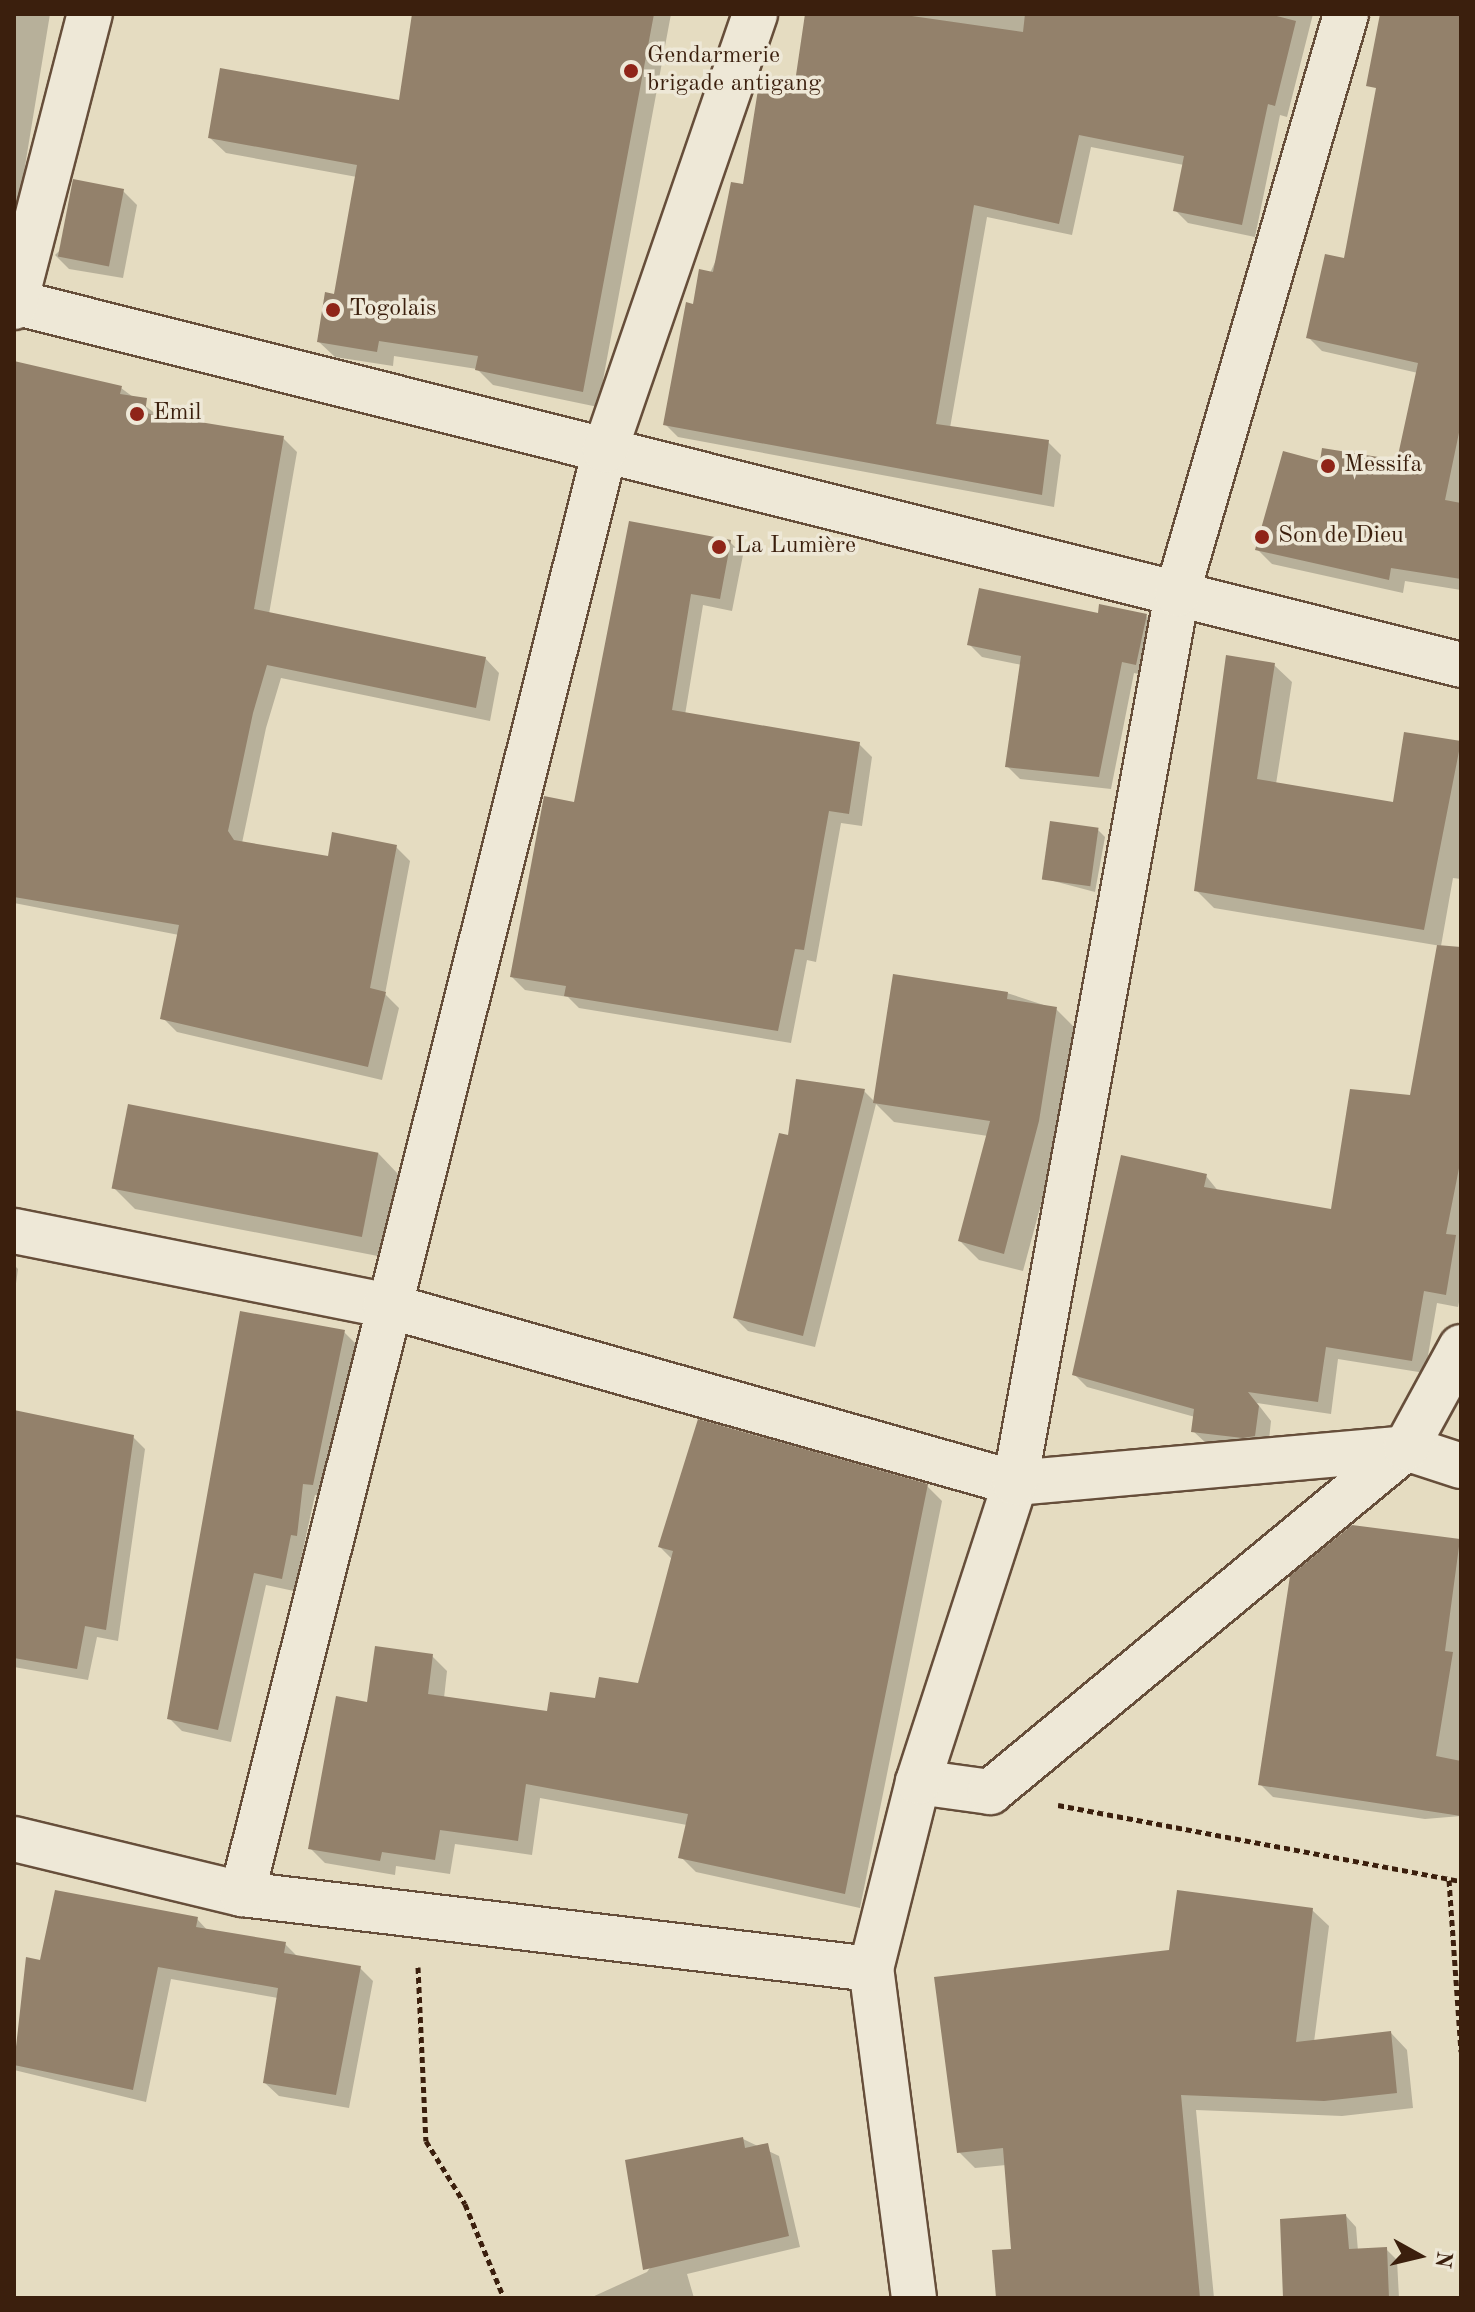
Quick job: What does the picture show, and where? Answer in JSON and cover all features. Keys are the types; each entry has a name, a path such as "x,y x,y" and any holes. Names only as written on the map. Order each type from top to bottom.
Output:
{"street":[{"path":"90,14 14,304 1461,665"},
{"path":"242,1894 385,1305 605,450 755,14"},
{"path":"914,2298 871,1969 918,1782 1015,1483 1177,594 1346,14"},
{"path":"14,1231 385,1305 1015,1483 1406,1448 1461,1466"},
{"path":"918,1782 990,1792 1406,1448 1461,1347"},
{"path":"14,1839 242,1894 871,1969"}],"path":[{"path":"990,1792 1461,1881"},
{"path":"1449,1880 1461,2052"},
{"path":"413,1914 426,2141 465,2204 504,2298"}],"building":[{"path":"412,14 654,14 583,392 475,370 478,356 379,341 377,352 317,342 325,292 334,294 357,165 208,138 220,68 399,100"},
{"path":"805,14 898,14 1023,32 1025,14 1269,14 1296,21 1275,106 1268,104 1242,225 1173,211 1184,156 1079,135 1059,224 974,205 936,424 1049,440 1042,495 663,425 686,302 693,304 699,269 713,272 731,182 743,184 760,77 795,82"},
{"path":"1380,14 1461,14 1461,423 1445,500 1461,503 1461,579 1391,568 1389,580 1255,550 1283,451 1320,461 1322,448 1397,460 1418,363 1306,338 1325,254 1344,258 1376,88 1366,86"},
{"path":"73,179 124,189 109,266 58,257"},
{"path":"14,361 122,386 120,394 147,398 145,413 284,436 254,609 486,657 476,708 267,665 253,713 228,831 234,840 328,856 332,832 397,845 370,988 386,992 368,1067 160,1019 179,925 14,897"},
{"path":"629,521 731,540 720,599 691,594 672,710 860,742 849,814 829,811 804,950 795,949 778,1031 564,996 566,986 510,977 544,796 574,802"},
{"path":"979,588 1098,613 1099,604 1147,614 1136,665 1122,662 1099,777 1005,767 1021,656 967,645"},
{"path":"1226,655 1275,663 1257,779 1393,802 1404,732 1461,741 1424,930 1194,891"},
{"path":"1050,821 1099,828 1090,886 1042,879"},
{"path":"1437,945 1461,947 1461,1158 1446,1234 1456,1235 1446,1295 1424,1291 1412,1361 1326,1347 1318,1402 1248,1392 1259,1406 1255,1436 1243,1438 1191,1432 1194,1409 1072,1375 1121,1155 1207,1174 1204,1187 1331,1209 1350,1089 1410,1095"},
{"path":"893,974 1008,992 1007,999 1057,1007 1039,1121 1004,1254 958,1241 990,1121 873,1103"},
{"path":"796,1079 865,1089 803,1336 733,1318 779,1133 788,1135"},
{"path":"128,1104 378,1153 362,1237 112,1188"},
{"path":"240,1311 345,1330 313,1485 303,1484 297,1536 291,1535 282,1579 254,1573 218,1730 167,1719"},
{"path":"14,1410 134,1435 106,1630 85,1626 77,1669 14,1658"},
{"path":"698,1419 928,1484 845,1894 678,1858 688,1814 526,1784 518,1841 440,1830 435,1860 382,1852 380,1861 308,1849 336,1696 367,1702 375,1646 433,1654 428,1694 547,1711 550,1692 595,1698 599,1677 638,1683 673,1551 658,1547"},
{"path":"1352,1525 1460,1539 1445,1651 1453,1652 1436,1756 1461,1761 1461,1816 1258,1785 1290,1576"},
{"path":"55,1890 198,1917 196,1927 286,1942 284,1953 361,1966 336,2095 263,2083 278,1988 158,1967 133,2090 14,2065 26,1957 40,1960"},
{"path":"1177,1890 1313,1908 1296,2042 1391,2031 1397,2093 1324,2101 1181,2095 1200,2298 996,2298 992,2250 1011,2249 1003,2148 957,2153 934,1977 1169,1950"},
{"path":"743,2137 745,2148 768,2143 789,2236 643,2270 625,2160"},
{"path":"1346,2214 1349,2249 1387,2247 1389,2298 1283,2298 1280,2219"}],"place":[{"name":"Gendarmerie brigade antigang","path":"631,71"},
{"name":"Togolais","path":"333,310"},
{"name":"Emil","path":"137,414"},
{"name":"Messifa","path":"1328,466"},
{"name":"Son de Dieu","path":"1262,537"},
{"name":"La Lumière","path":"719,547"}]}
